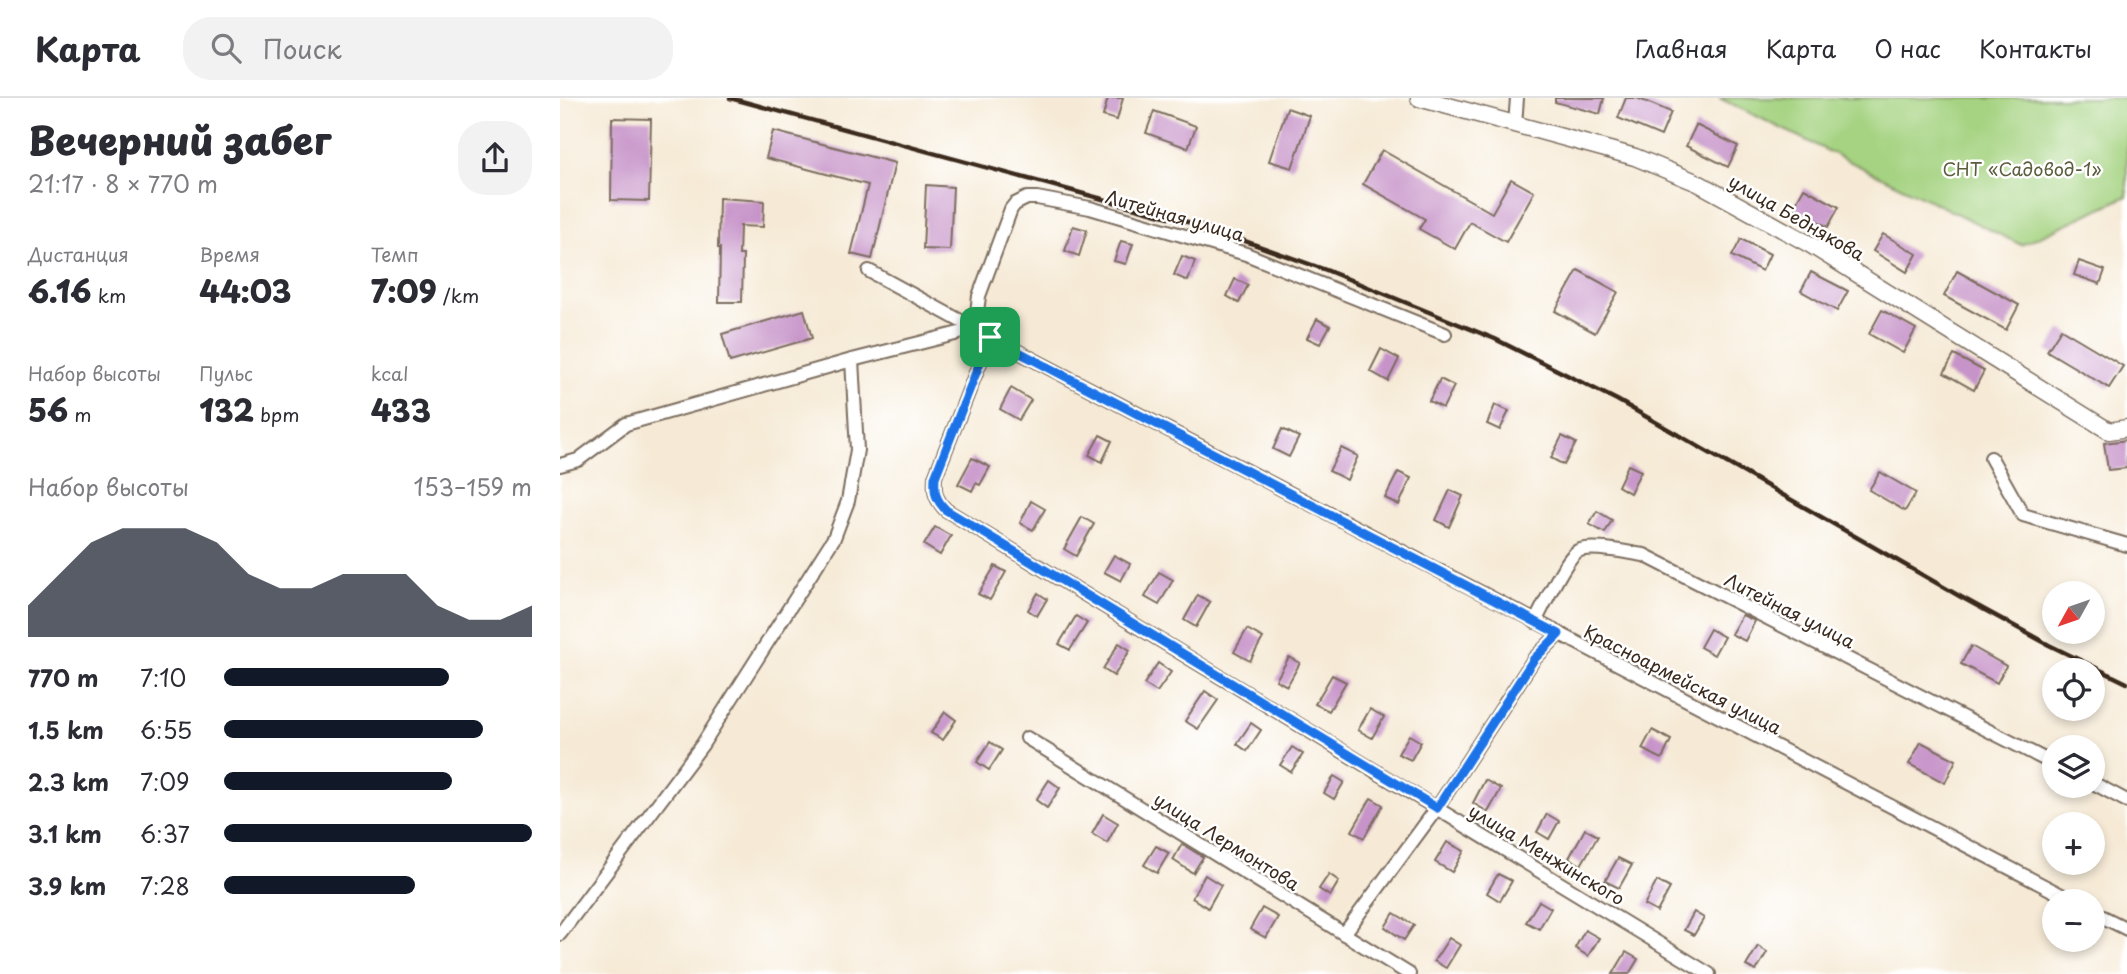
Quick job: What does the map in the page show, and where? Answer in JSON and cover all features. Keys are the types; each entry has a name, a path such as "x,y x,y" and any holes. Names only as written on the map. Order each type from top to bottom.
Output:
{"street":[{"name":"улица Беднякова","path":"1419,98 1635,157 1698,183 1811,245 2109,430 2127,428"},
{"path":"1516,125 1517,98"},
{"name":"Литейная улица","path":"975,329 979,296 1011,209 1027,198 1037,198 1090,208 1246,254 1445,334"},
{"name":"Красноармейская улица","path":"869,271 990,337 2050,889"},
{"path":"560,465 578,460 626,424 852,360 975,329"},
{"name":"улица Менжинского","path":"990,337 935,477 937,501 946,510 1709,974"},
{"path":"560,934 702,745 834,538 848,501 857,450 852,360"},
{"path":"1991,458 2023,515 2127,545"},
{"name":"Литейная улица","path":"1535,622 1569,558 1579,550 1644,555 2042,758"},
{"path":"1344,934 1437,808 1534,659 1559,634"},
{"name":"улица Лермонтова","path":"1027,738 1409,974"},
{"path":"2105,789 2127,801"},
{"path":"2105,918 2127,929"}],"green space":[{"name":"СНТ «Садовод-1»","path":"1719,98 2127,98 2127,196 2021,245"}],"building":[{"path":"1108,98 1123,98 1117,120 1103,116"},
{"path":"1555,98 1604,98 1600,114 1555,102"},
{"path":"1626,98 1637,98 1671,112 1661,136 1618,118"},
{"path":"1287,108 1310,116 1292,168 1269,161"},
{"path":"1154,111 1196,126 1188,148 1146,133"},
{"path":"612,118 651,119 649,201 611,200"},
{"path":"1696,125 1738,146 1728,167 1686,146"},
{"path":"773,131 895,163 872,259 851,254 868,185 766,158"},
{"path":"1382,150 1492,213 1511,179 1534,192 1506,242 1470,222 1455,249 1419,229 1425,219 1363,184"},
{"path":"926,185 953,187 950,250 923,249"},
{"path":"1804,188 1839,207 1828,227 1793,208"},
{"path":"719,198 764,201 763,227 740,226 739,255 743,255 742,302 719,302"},
{"path":"1073,226 1087,230 1079,256 1065,251"},
{"path":"1883,234 1917,254 1907,272 1873,251"},
{"path":"1741,239 1770,254 1762,271 1732,256"},
{"path":"1121,241 1133,244 1126,264 1114,261"},
{"path":"1182,256 1195,261 1188,281 1174,275"},
{"path":"2079,261 2105,270 2100,284 2074,275"},
{"path":"1578,270 1618,292 1595,333 1555,311"},
{"path":"1957,271 2019,305 2006,330 1944,296"},
{"path":"1811,272 1848,291 1837,311 1801,291"},
{"path":"1235,279 1248,285 1239,303 1227,296"},
{"path":"804,310 812,338 730,362 722,334"},
{"path":"1882,310 1916,329 1903,353 1869,334"},
{"path":"1317,319 1330,326 1320,344 1307,338"},
{"path":"2061,329 2123,366 2109,388 2047,351"},
{"path":"1381,349 1399,359 1388,381 1370,371"},
{"path":"1954,355 1984,371 1974,390 1944,373"},
{"path":"1440,379 1454,386 1443,408 1429,401"},
{"path":"1011,388 1031,400 1019,420 1000,409"},
{"path":"1495,405 1509,411 1500,430 1487,424"},
{"path":"1282,429 1299,437 1289,457 1273,449"},
{"path":"1100,435 1112,441 1102,462 1089,455"},
{"path":"1562,436 1576,443 1564,465 1551,458"},
{"path":"2127,440 2127,468 2108,470 2104,443"},
{"path":"1341,448 1358,456 1347,480 1329,471"},
{"path":"972,458 990,467 980,485 976,483 972,491 958,484"},
{"path":"1628,465 1641,471 1630,493 1618,486"},
{"path":"1398,472 1411,478 1399,505 1385,498"},
{"path":"1880,472 1916,493 1905,511 1869,490"},
{"path":"1450,490 1463,496 1449,527 1436,520"},
{"path":"1031,501 1045,509 1033,530 1020,523"},
{"path":"1597,511 1612,520 1605,533 1589,524"},
{"path":"1082,517 1094,524 1076,556 1064,549"},
{"path":"935,527 951,536 940,555 924,545"},
{"path":"1114,555 1130,564 1121,581 1104,572"},
{"path":"995,566 1006,572 990,600 978,594"},
{"path":"1159,572 1173,580 1159,605 1145,597"},
{"path":"1038,593 1047,599 1037,616 1028,610"},
{"path":"1198,595 1210,602 1196,627 1184,620"},
{"path":"1742,615 1755,621 1745,641 1731,634"},
{"path":"1076,616 1087,623 1070,650 1059,644"},
{"path":"1247,629 1263,638 1250,661 1234,652"},
{"path":"1710,629 1724,637 1714,655 1700,647"},
{"path":"1119,643 1130,650 1114,676 1103,669"},
{"path":"1971,646 2006,666 1997,683 1961,664"},
{"path":"1289,657 1300,663 1287,686 1276,680"},
{"path":"1158,663 1171,672 1157,692 1144,684"},
{"path":"1332,675 1346,682 1329,711 1315,704"},
{"path":"1205,691 1218,700 1198,729 1185,721"},
{"path":"1370,709 1384,717 1372,738 1358,730"},
{"path":"945,712 956,720 943,740 931,733"},
{"path":"1251,723 1261,730 1247,751 1237,744"},
{"path":"1652,730 1671,740 1662,759 1642,749"},
{"path":"1409,735 1421,742 1411,760 1398,754"},
{"path":"990,742 1002,750 989,770 977,762"},
{"path":"1921,742 1956,760 1945,783 1909,764"},
{"path":"1292,747 1303,754 1291,772 1280,765"},
{"path":"1334,776 1344,782 1334,799 1324,793"},
{"path":"1049,780 1060,788 1047,808 1036,800"},
{"path":"1485,780 1501,789 1488,812 1473,803"},
{"path":"1371,798 1383,805 1364,838 1352,831"},
{"path":"1103,814 1118,823 1107,843 1092,834"},
{"path":"1547,814 1559,821 1549,839 1537,832"},
{"path":"1585,829 1598,836 1581,865 1569,858"},
{"path":"1447,842 1464,851 1452,872 1435,862"},
{"path":"1182,844 1203,857 1193,873 1173,860"},
{"path":"1156,846 1169,853 1157,873 1144,865"},
{"path":"1618,858 1632,865 1619,888 1605,881"},
{"path":"1329,874 1339,881 1330,896 1319,889"},
{"path":"1498,874 1512,881 1500,901 1487,893"},
{"path":"1205,875 1221,885 1208,908 1192,898"},
{"path":"1657,881 1670,888 1657,912 1644,905"},
{"path":"1539,901 1551,908 1539,929 1526,922"},
{"path":"1262,908 1278,917 1266,938 1250,929"},
{"path":"1694,912 1704,918 1694,935 1684,930"},
{"path":"1394,913 1414,925 1404,940 1385,927"},
{"path":"1585,930 1599,938 1588,956 1575,948"},
{"path":"1449,938 1460,945 1446,968 1434,961"},
{"path":"1758,946 1767,952 1756,971 1746,966"},
{"path":"1626,952 1638,959 1629,974 1613,974"}],"railway":[{"path":"730,98 1206,227 1326,270 1495,339 1617,400 1961,597 2049,645 2127,683"}],"route":[{"path":"990,337 1559,634 1534,659 1437,808 946,510 937,501 935,477 990,337"}]}
